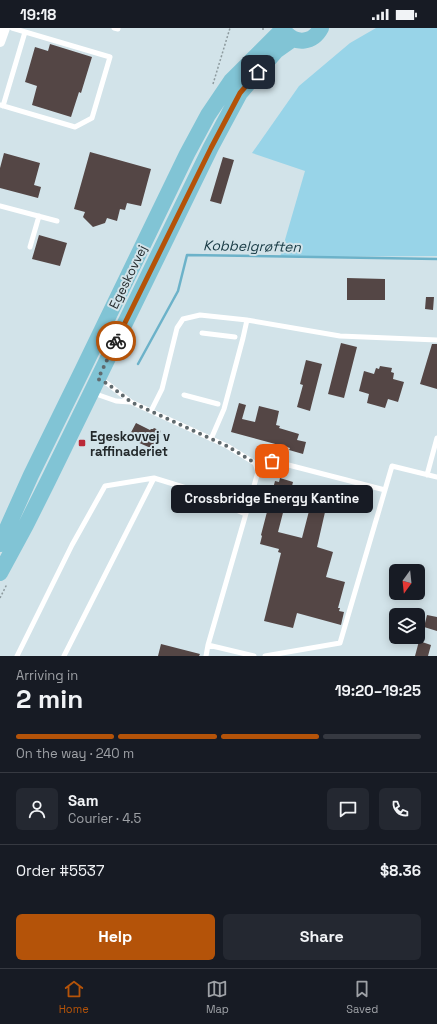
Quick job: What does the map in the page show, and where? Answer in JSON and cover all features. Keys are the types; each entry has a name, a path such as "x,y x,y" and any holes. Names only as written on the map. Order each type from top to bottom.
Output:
{"main road":[{"path":"286,32 298,40 308,40 317,34 321,28"},
{"name":"Egeskovvej","path":"0,573 26,525 211,148 240,93 276,51 286,32"},
{"name":"Egeskovvej","path":"0,544 31,475 187,154 208,115 231,81 286,32"}],"street":[{"path":"0,42 4,28"}],"lane":[{"path":"12,28 110,57 92,118 75,127 2,106 25,32"},
{"path":"114,28 118,28"},
{"path":"0,206 56,221"},
{"path":"30,247 39,216"},
{"path":"151,411 162,389 177,328 183,319 200,315 247,320 340,336 437,340"},
{"path":"210,438 224,409 247,320"},
{"path":"202,333 234,337"},
{"path":"95,385 108,384 131,402 227,446 255,463 272,461 385,490"},
{"path":"95,385 116,401 131,402"},
{"path":"184,395 218,404"},
{"path":"427,475 437,438"},
{"path":"206,656 258,472 255,463"},
{"path":"265,656 340,643 392,466 437,477"},
{"path":"17,656 72,545 105,486 154,478 193,490 245,514"},
{"path":"64,656 154,478"},
{"path":"208,645 254,656"}],"path":[{"path":"212,90 230,28"}],"shaded area":[{"path":"376,28 437,28 437,256 280,257 305,171 252,153 299,86 350,43"}],"building":[{"path":"50,44 92,57 81,93 79,92 71,117 32,105 37,86 25,82 35,47 48,51"},
{"path":"90,152 151,169 141,206 127,203 125,210 120,209 117,221 107,218 105,223 93,227 83,217 85,212 74,209"},
{"path":"4,153 40,163 34,185 41,187 38,198 0,188 0,168"},
{"path":"223,157 234,160 221,204 210,201"},
{"path":"39,235 67,243 60,266 32,259"},
{"path":"347,278 385,279 385,300 347,300"},
{"path":"426,297 434,297 433,310 425,309"},
{"path":"341,343 357,347 344,398 328,394"},
{"path":"432,344 437,344 437,389 420,384"},
{"path":"306,360 322,364 310,411 297,407 303,385 300,384"},
{"path":"380,366 392,368 391,372 394,373 393,379 404,382 398,402 388,399 385,408 367,403 369,394 359,391 364,371 374,374 376,368 379,369"},
{"path":"239,403 246,405 242,419 255,422 259,406 279,411 276,425 280,426 279,428 299,434 297,440 306,442 303,454 289,450 290,448 231,432"},
{"path":"136,423 150,430 154,428 161,431 153,449 128,438"},
{"path":"280,478 293,482 291,490 328,499 317,547 333,552 326,577 345,582 338,608 340,608 339,611 344,612 341,625 297,613 293,628 264,621 281,553 278,552 279,549 260,544 275,481 279,482","holes":["285,505 309,511 302,538 278,532"]},
{"path":"427,615 437,617 437,631 425,627"},
{"path":"425,643 431,645 428,656 415,656 418,644"},
{"path":"161,644 200,654 199,656 158,656"}],"waterway":[{"name":"Kobbelgrøften","path":"138,364 178,291 187,255 437,259"}],"way so far":[{"path":"116,341 98,379 108,384 131,402 227,446 255,463 272,461"}],"place":[{"name":"Egeskovvej v raffinaderiet","path":"82,443"},
{"name":"Crossbridge Energy Kantine","path":"272,461"}],"route":[{"path":"116,341 211,148 240,93 258,72"}]}
